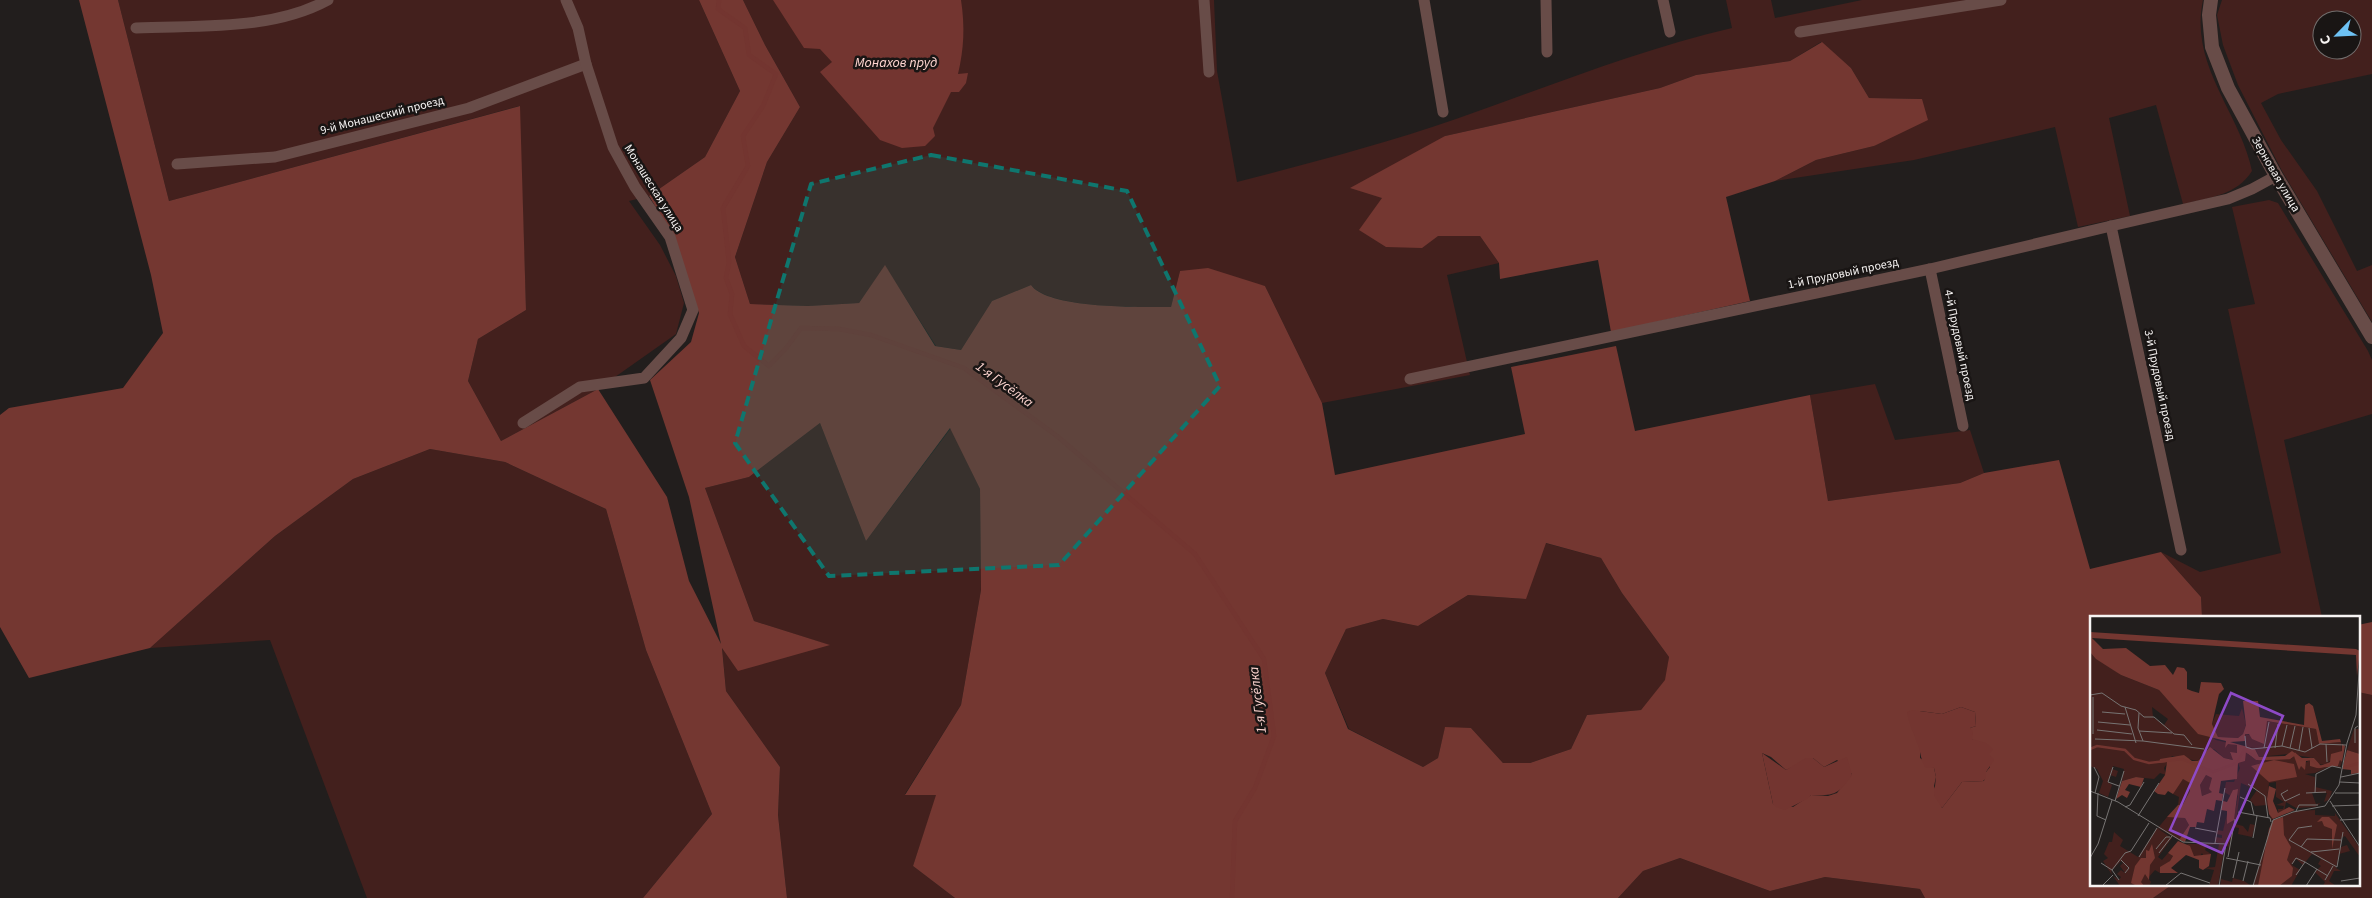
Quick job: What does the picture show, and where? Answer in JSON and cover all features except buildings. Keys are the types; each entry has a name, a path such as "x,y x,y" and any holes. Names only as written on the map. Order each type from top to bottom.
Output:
{"street":[{"path":"136,28 239,25 308,11 328,0"},
{"name":"Монашеская улица","path":"523,423 580,387 644,378 681,338 693,310 670,237 635,187 613,147 586,64 578,28 566,0"},
{"path":"1204,0 1209,72"},
{"path":"1424,0 1443,112"},
{"path":"1546,0 1547,52"},
{"path":"1663,0 1670,32"},
{"path":"1800,32 2001,0"},
{"name":"Зерновая улица","path":"2212,0 2209,15 2212,47 2228,88 2276,176 2372,337"},
{"name":"9-й Монашеский проезд","path":"177,164 274,156 469,108 586,64"},
{"name":"1-й Прудовый проезд","path":"1410,379 1930,269 2228,199 2252,190 2276,176"},
{"name":"3-й Прудовый проезд","path":"2111,226 2181,550"},
{"name":"4-й Прудовый проезд","path":"1930,269 1963,426"}],"highlighted area":[{"path":"931,155 1127,191 1220,386 1059,565 829,576 735,443 811,184"}],"shaded area":[{"path":"79,0 118,0 169,201 520,106 526,310 478,339 468,381 501,441 598,389 667,497 689,581 721,644 689,497 650,380 691,342 699,313 674,237 649,196 705,157 740,91 699,0 743,0 765,45 800,107 767,162 735,257 750,304 808,306 859,303 885,265 935,346 961,350 992,301 1031,285 1041,293 1056,299 1075,303 1171,307 1180,271 1208,268 1265,286 1322,403 1335,475 1525,434 1511,367 1616,346 1635,431 1810,395 1828,501 1960,483 1984,473 2059,460 2090,569 2161,552 2201,597 2202,616 2090,616 2090,886 2170,886 2153,898 1925,898 1920,889 1825,877 1770,891 1680,858 1643,871 1618,898 955,898 913,866 936,795 905,795 961,705 981,590 980,489 950,428 866,541 820,423 749,477 705,488 754,621 830,645 738,671 722,648 726,691 780,767 778,815 787,898 643,898 712,814 646,650 606,509 505,462 430,449 353,479 275,536 150,648 29,678 0,627 0,415 9,408 123,388 163,333 151,275","holes":["1546,543 1601,558 1622,593 1669,657 1665,680 1641,710 1587,715 1571,749 1530,763 1503,763 1471,728 1445,727 1438,758 1423,767 1348,729 1325,673 1346,629 1383,619 1418,626 1468,595 1526,599","1961,707 1975,712 1976,726 1970,728 1972,739 1990,767 1986,772 1984,781 1962,782 1942,808 1934,786 1936,777 1934,768 1920,758 1920,711 1942,714","1762,753 1771,757 1786,770 1813,758 1824,767 1837,760 1852,774 1837,793 1828,796 1811,795 1793,807 1773,804"]},
{"path":"118,0 699,0 740,91 705,157 649,196 629,201 660,245 676,276 684,303 676,334 598,389 501,441 468,381 478,339 526,310 519,106 169,201"},
{"path":"743,0 1214,0 1217,71 1237,182 1402,137 1627,58 1732,28 1726,0 1771,0 1775,18 1862,0 2203,0 2201,24 2203,46 2209,68 2246,149 2252,171 2239,185 2222,194 2183,204 2156,105 2109,118 2130,216 2078,227 2055,127 1914,160 1775,181 1816,160 1874,146 1922,99 1869,98 1851,68 1821,42 1790,61 1696,75 1660,88 1445,136 1382,198 1438,236 1480,236 1499,263 1447,275 1470,375 1322,403 1265,286 1180,271 1171,307 1075,303 1041,293 1031,285 992,301 961,350 936,346 885,266 859,303 808,306 750,304 735,257 767,162 800,107 765,45"},
{"path":"2222,0 2372,0 2372,74 2278,94 2261,103 2281,140 2317,191 2357,271 2372,265 2372,322 2282,171 2238,85 2223,45 2217,15"},
{"path":"1822,42 1851,68 1869,98 1922,99 1928,120 1874,146 1816,160 1775,181 1726,197 1750,301 1611,332 1598,260 1500,279 1499,263 1480,236 1438,236 1422,248 1386,247 1359,230 1382,198 1350,188 1445,136 1660,88 1696,75 1790,61"},
{"path":"2269,200 2278,203 2372,360 2372,414 2284,440 2322,616 2202,616 2201,597 2161,552 2200,572 2281,553 2228,309 2255,304 2232,207"},
{"path":"1875,384 1895,440 1970,430 1984,473 1960,483 1828,501 1810,395"},
{"path":"820,423 866,541 951,428 980,489 981,590 961,705 905,794 937,794 913,866 955,898 787,898 778,815 780,767 726,691 722,647 829,645 754,621 705,488 749,477"},
{"path":"430,449 505,462 606,509 646,650 712,814 643,898 367,898 270,640 150,648 275,536 353,479"},
{"path":"1545,543 1601,558 1622,593 1669,657 1666,680 1641,710 1587,715 1571,749 1530,763 1503,763 1471,728 1445,728 1438,758 1423,767 1349,729 1325,673 1346,629 1383,619 1418,626 1468,595 1525,599"},
{"path":"2372,622 2372,695 2360,692 2360,625"},
{"path":"2360,692 2372,695 2372,898 2153,898 2170,886 2360,886"},
{"path":"1680,858 1770,891 1825,877 1920,889 1925,898 1618,898 1643,871"}],"water":[{"name":"Монахов пруд","path":"773,0 961,0 963,37 958,74 968,73 966,83 959,92 951,92 933,128 935,136 925,146 902,148 880,140 820,72 832,62 820,49 804,48"},
{"path":"1961,707 1975,712 1976,726 1970,728 1973,732 1972,739 1986,743 1993,749 1989,754 1994,760 1986,772 1986,778 1983,781 1962,782 1942,808 1934,795 1936,777 1934,768 1925,767 1907,712 1912,710 1942,714"},
{"path":"1762,753 1786,770 1806,758 1813,758 1824,767 1847,757 1852,775 1840,790 1826,795 1811,795 1785,810 1773,804"}],"waterway":[{"name":"1-я Гусёлка","path":"719,0 718,9 745,28 749,55 776,74 763,106 743,136 748,166 723,208 729,262 726,278 732,294 730,314 744,346 769,366 787,347 801,328 839,329 871,335 964,368 1057,436 1195,554 1264,659 1274,736 1255,788 1235,821 1232,898"}]}
